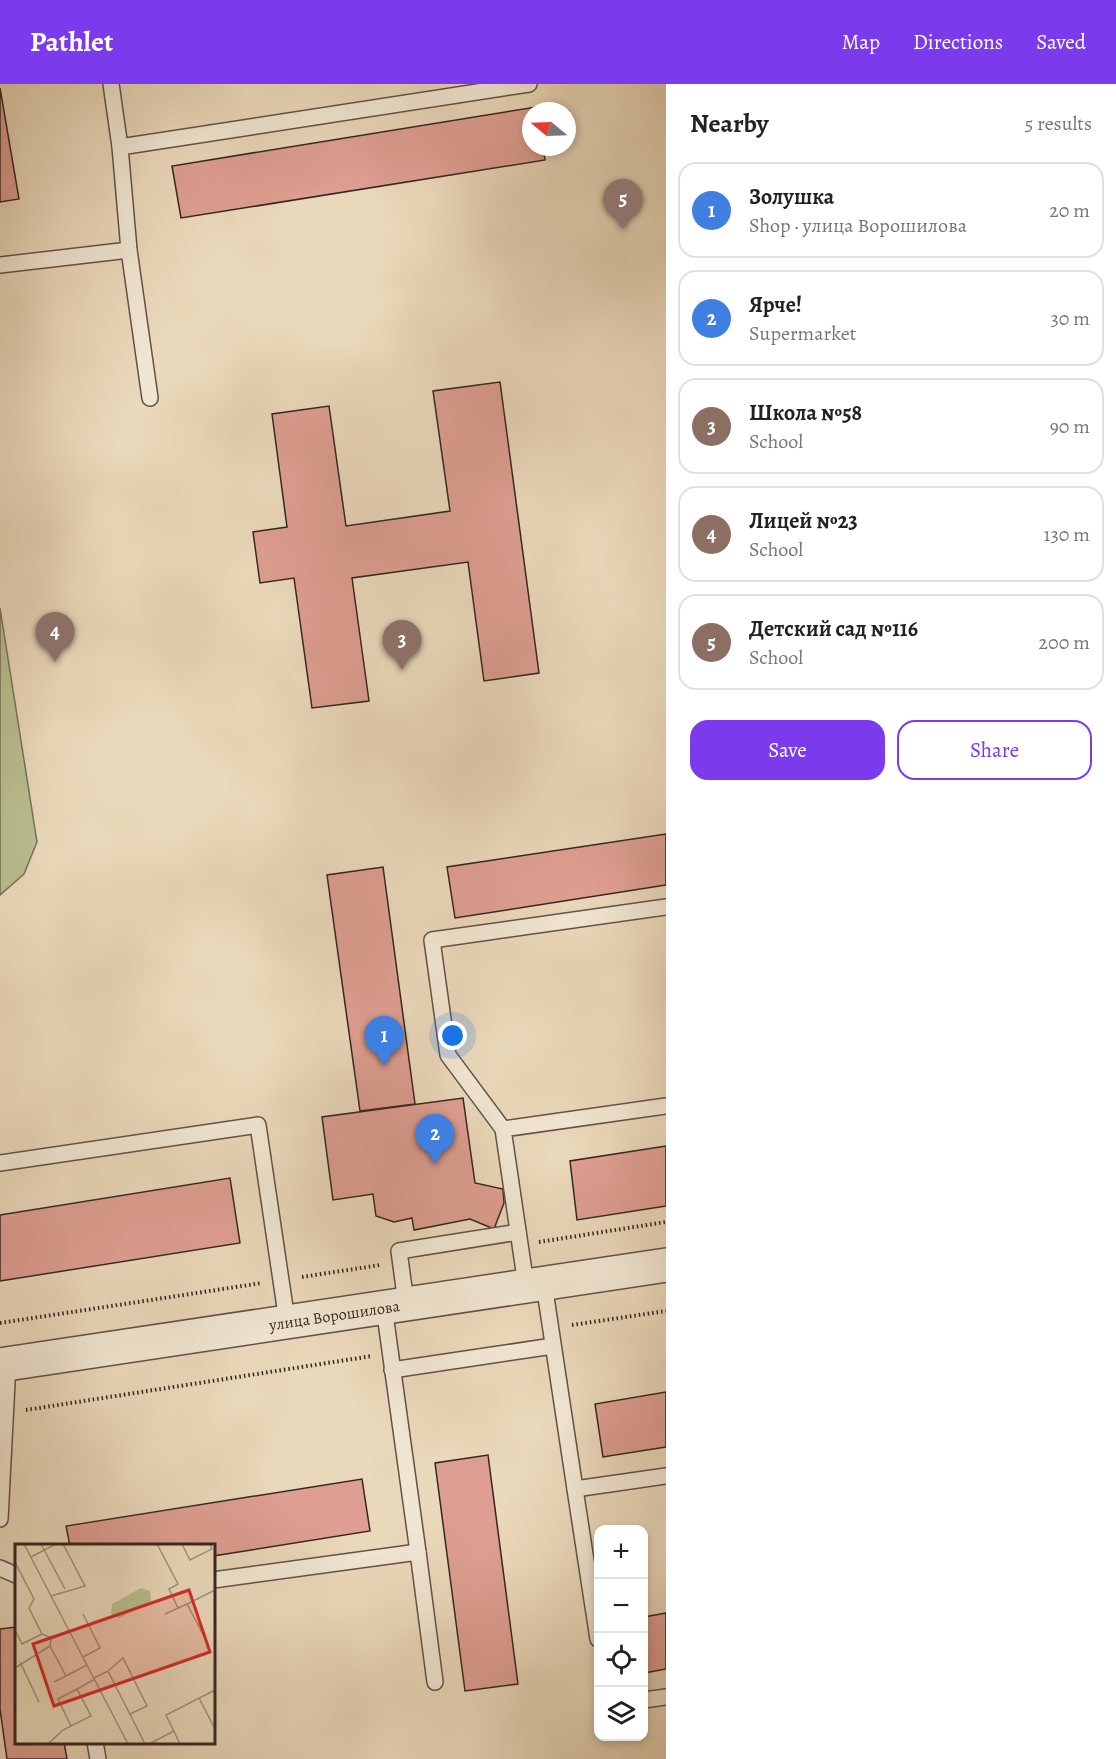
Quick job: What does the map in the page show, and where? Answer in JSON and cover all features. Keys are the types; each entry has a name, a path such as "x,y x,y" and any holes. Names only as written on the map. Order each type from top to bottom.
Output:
{"street":[{"name":"улица Ворошилова","path":"4,1364 666,1265"}],"lane":[{"path":"111,84 120,147 129,250 150,398"},
{"path":"120,147 529,84"},
{"path":"0,265 129,250"},
{"path":"597,1633 551,1329 519,1238 503,1129 448,1055 432,940 666,907"},
{"path":"503,1129 666,1106"},
{"path":"0,1163 258,1125 287,1321"},
{"path":"435,1682 390,1354 400,1262 399,1251 519,1238"},
{"path":"392,1370 553,1346"},
{"path":"0,1519 5,1414 4,1364"},
{"path":"575,1489 666,1476"},
{"path":"214,1580 418,1552"},
{"path":"0,1568 15,1575"},
{"path":"648,1699 666,1697"},
{"path":"95,1744 98,1759"}],"path":[{"path":"519,1238 666,1222"},
{"path":"0,1323 400,1262"},
{"path":"551,1329 666,1311"},
{"path":"5,1414 390,1354"}],"green space":[{"path":"0,608 37,842 24,874 0,895"}],"building":[{"path":"0,88 19,199 0,202"},
{"path":"522,109 522,156 544,156 545,160 181,218 172,166"},
{"path":"500,382 539,673 484,681 468,562 352,578 369,701 312,708 294,578 260,583 253,532 287,527 272,414 329,406 346,526 450,511 433,391"},
{"path":"666,834 666,885 455,918 447,867"},
{"path":"383,867 415,1104 360,1111 327,875"},
{"path":"463,1098 475,1183 503,1189 504,1203 494,1229 470,1219 414,1230 412,1218 394,1222 376,1216 373,1194 333,1200 322,1117"},
{"path":"666,1146 666,1206 577,1220 570,1161"},
{"path":"230,1178 240,1243 0,1281 0,1215"},
{"path":"666,1392 666,1447 603,1457 595,1404"},
{"path":"488,1455 518,1684 465,1691 435,1463"},
{"path":"362,1479 370,1531 214,1556 214,1544 70,1544 66,1526"},
{"path":"666,1613 666,1669 648,1672 648,1633 648,1616"},
{"path":"15,1627 15,1744 64,1744 67,1759 7,1759 0,1709 0,1629"}],"place":[{"name":"Детский сад №116","path":"623,229"},
{"name":"Лицей №23","path":"55,662"},
{"name":"Школа №58","path":"402,670"},
{"name":"Золушка","path":"384,1066"},
{"name":"Ярче!","path":"435,1164"}]}
